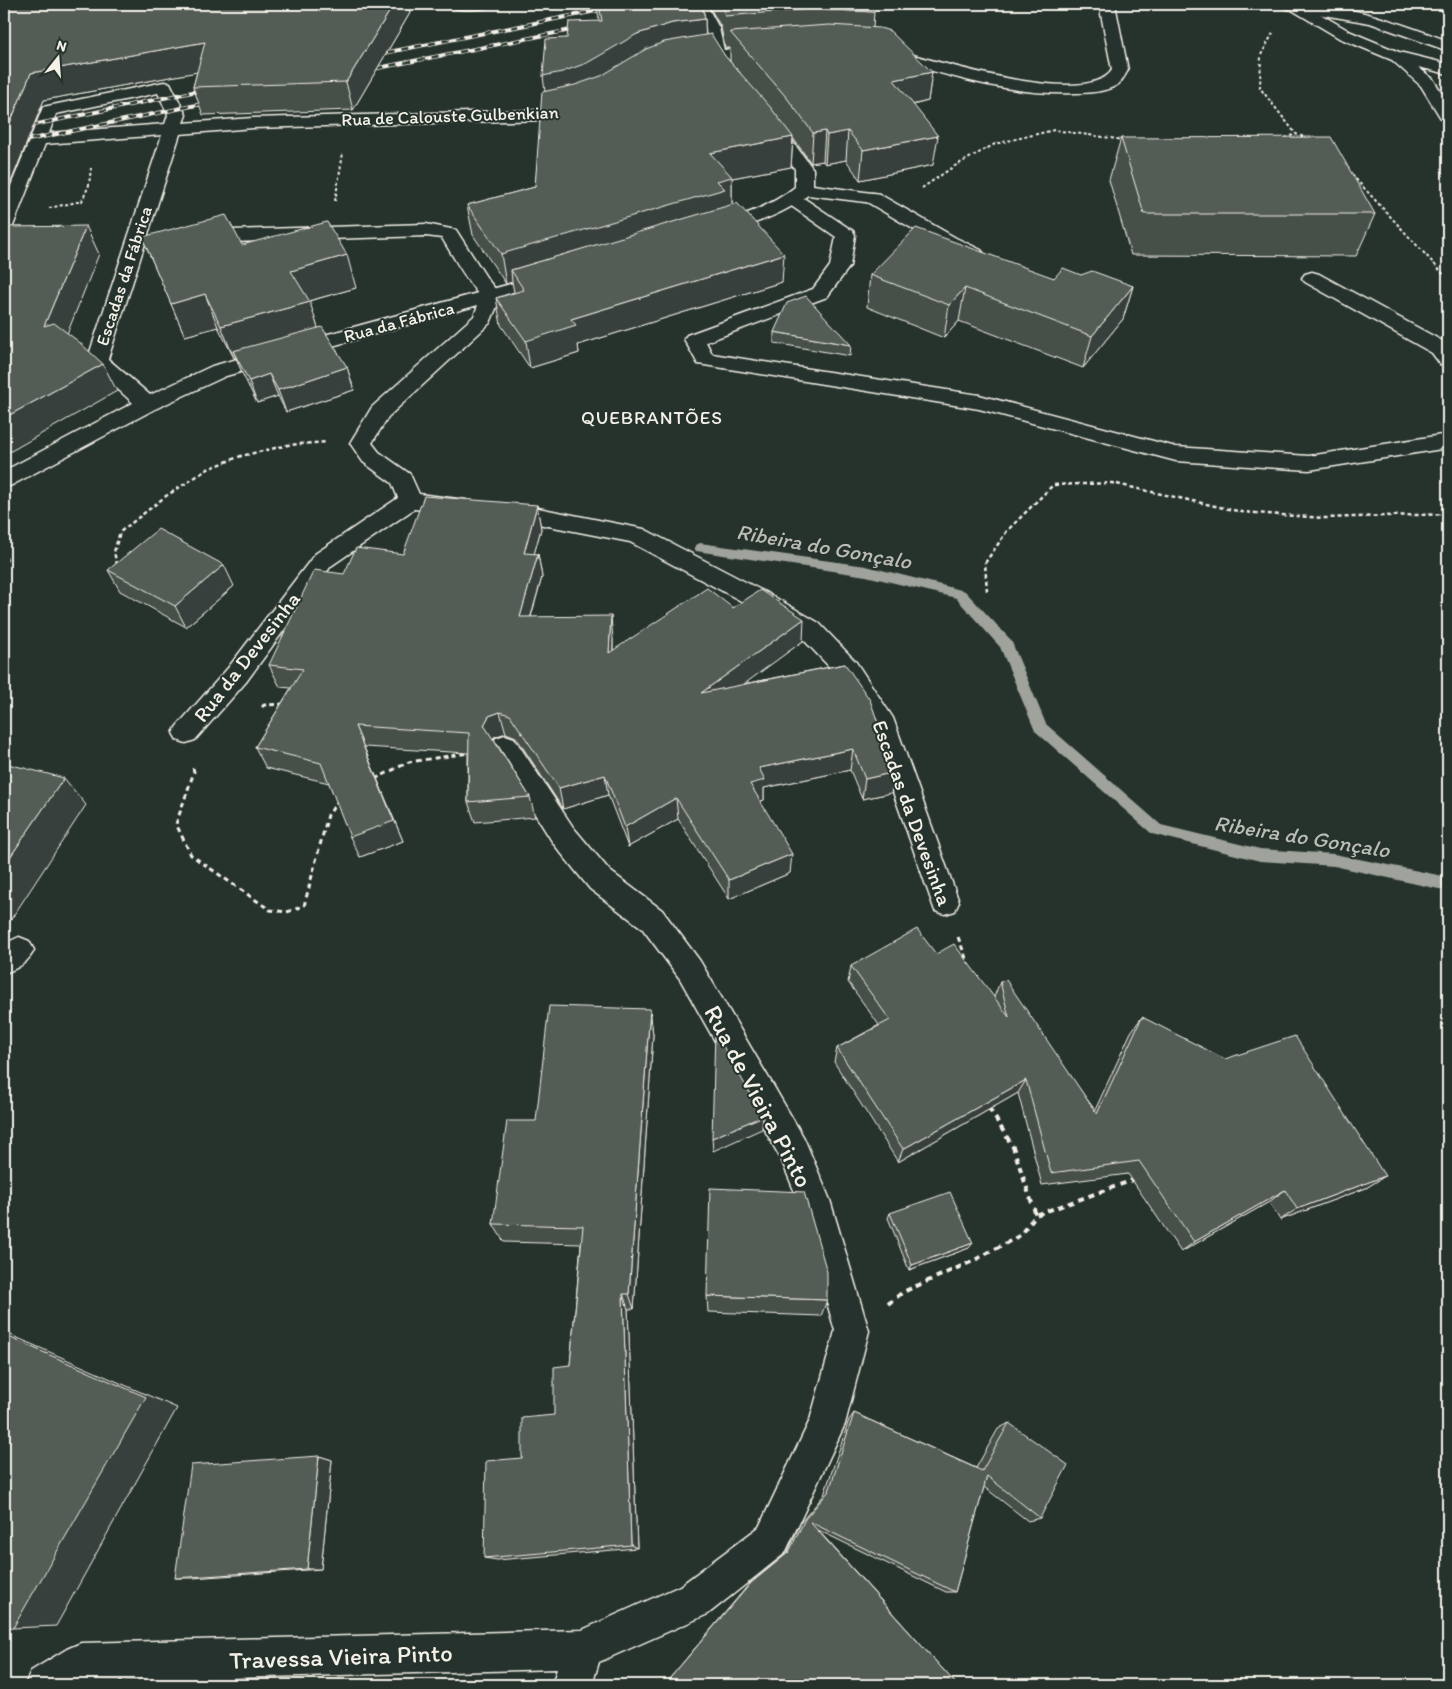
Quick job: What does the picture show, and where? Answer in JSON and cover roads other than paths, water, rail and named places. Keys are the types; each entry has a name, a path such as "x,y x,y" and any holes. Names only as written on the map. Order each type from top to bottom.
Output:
{"street":[{"path":"454,4 485,4"},
{"path":"698,4 711,28 717,56 739,88"},
{"path":"875,50 976,78 1019,86 1049,90 1094,87 1112,81 1120,70 1107,4"},
{"path":"1294,5 1373,19 1448,46"},
{"path":"1294,5 1344,35 1394,56 1448,69"},
{"path":"669,62 692,57 783,51"},
{"path":"1394,56 1427,83 1448,116"},
{"path":"7,217 50,111 164,87 177,115 171,129"},
{"name":"Rua de Calouste Gulbenkian","path":"39,138 253,123 546,115 570,111 594,103"},
{"path":"759,110 804,169 799,194"},
{"name":"Escadas da Fábrica","path":"148,404 97,361 144,240 171,129"},
{"path":"799,194 846,235 840,266 820,293 694,339 705,359 979,402 1176,454 1310,462 1448,441"},
{"path":"694,236 740,222 799,194 873,198 949,242 993,263"},
{"path":"180,238 426,230 449,234 480,283 491,296 483,319 380,412 360,442 370,457 402,479 410,500"},
{"name":"Rua da Fábrica","path":"4,480 148,404 220,371 565,274"},
{"path":"1312,278 1439,348 1448,360"},
{"name":"Rua da Devesinha","path":"186,734 238,675 323,560 410,500"},
{"name":"Escadas da Devesinha","path":"410,500 533,515 636,536 767,604 810,630 846,669 880,718 946,902"},
{"name":"Rua de Vieira Pinto","path":"506,745 563,835 600,880 652,919 690,970 793,1149 814,1200 852,1331 828,1424 772,1540 694,1600 583,1649"},
{"path":"572,1685 583,1649"},
{"name":"Travessa Vieira Pinto","path":"45,1685 81,1663 583,1649"}],"waterway":[{"name":"Ribeira do Gonçalo","path":"700,548 866,571 960,594 1006,644 1040,727 1157,830 1260,855 1334,860 1448,884"}],"railway":[{"path":"374,55 631,4"},
{"path":"363,71 581,28"},
{"path":"4,131 207,89"},
{"path":"4,145 211,102"}],"district":[{"name":"QUEBRANTÕES","path":"652,417"}]}
